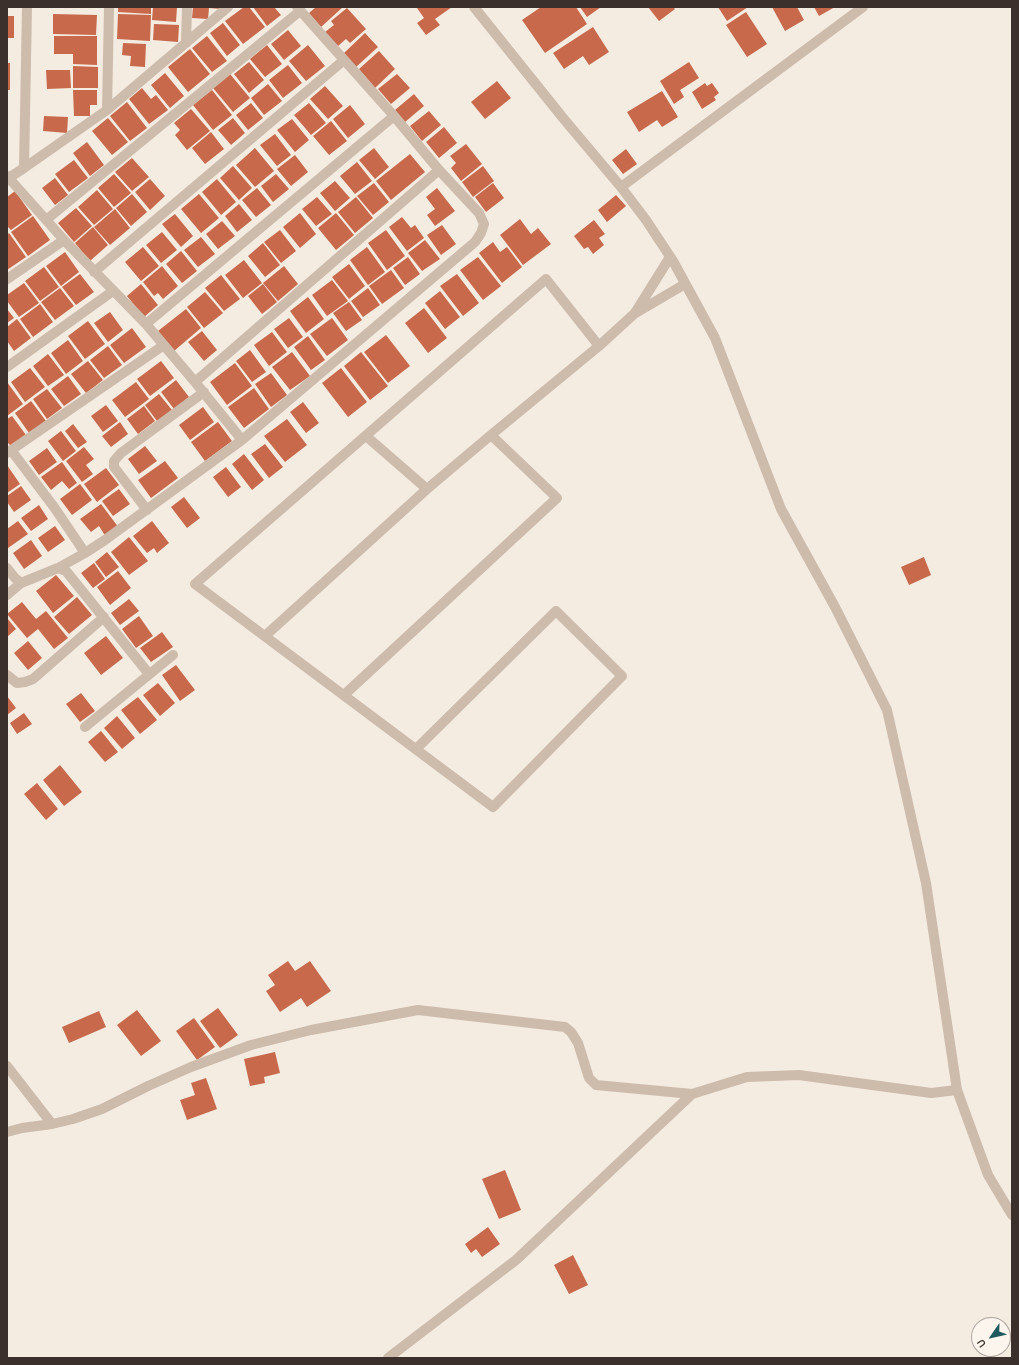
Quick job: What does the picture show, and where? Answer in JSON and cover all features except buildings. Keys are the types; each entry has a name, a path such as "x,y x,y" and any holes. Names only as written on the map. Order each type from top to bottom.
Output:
{"street":[{"path":"24,168 27,7"},
{"path":"107,110 109,7"},
{"path":"186,43 187,7"},
{"path":"228,7 107,110 24,168 7,178 94,272 146,324 204,392 242,440"},
{"path":"474,7 563,118 621,187 646,220 670,257 715,338 781,509 835,607 887,710 926,883 957,1090 988,1175 1012,1215"},
{"path":"621,187 863,7"},
{"path":"7,595 21,583 58,568 105,540 242,440 475,242 481,233 484,224 479,213 439,170 394,116 299,9 46,220"},
{"path":"94,272 344,60"},
{"path":"146,324 394,116"},
{"path":"195,382 439,170"},
{"path":"7,278 64,240"},
{"path":"634,314 670,257"},
{"path":"416,749 556,612 622,676 493,807 195,584 546,279 598,346"},
{"path":"265,636 427,489 634,314 685,284"},
{"path":"7,367 113,291"},
{"path":"85,552 54,507 9,452 164,345"},
{"path":"147,510 114,467 114,461 121,453 204,392"},
{"path":"366,436 427,489"},
{"path":"344,695 557,498 491,436"},
{"path":"7,568 21,583"},
{"path":"58,568 66,571 149,674"},
{"path":"7,675 17,683 33,679 104,617"},
{"path":"85,728 173,655"},
{"path":"7,1132 74,1119 102,1109 192,1066 251,1044 311,1030 418,1010 565,1027 571,1032 578,1043 589,1078 596,1085 692,1094 747,1077 799,1075 931,1093 957,1090"},
{"path":"7,1066 52,1124"},
{"path":"388,1358 516,1260 692,1094"}]}
